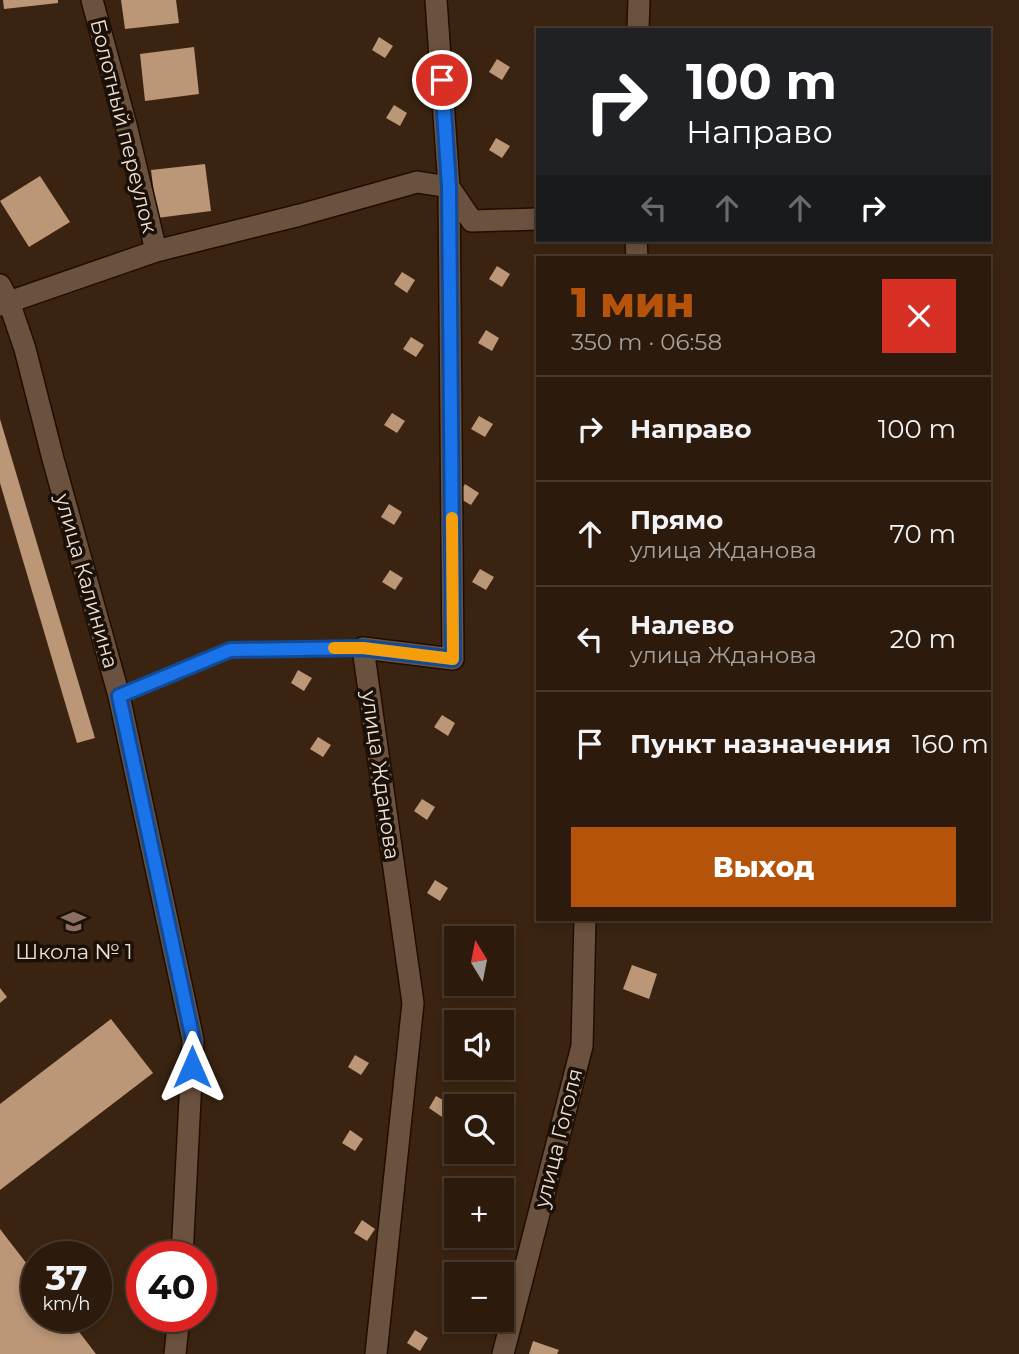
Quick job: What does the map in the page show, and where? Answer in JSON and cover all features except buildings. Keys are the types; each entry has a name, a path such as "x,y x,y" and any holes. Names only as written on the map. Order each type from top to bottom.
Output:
{"street":[{"name":"Болотный переулок","path":"92,0 156,251"},
{"path":"363,648 453,659 449,187 436,0"},
{"path":"638,28 639,0"},
{"path":"3,297 156,251 417,182 449,187 472,221 536,219"},
{"name":"улица Калинина","path":"3,297 25,349 119,696 193,1040 183,1241"},
{"name":"улица Жданова","path":"363,648 413,1003 376,1354"},
{"name":"улица Гоголя","path":"503,1354 582,1046 585,921"},
{"path":"175,1354 177,1332"}],"lane":[{"path":"119,696 230,650 363,648"}],"slow traffic":[{"path":"334,648 363,648 453,659 452,518"}],"place":[{"name":"Школа № 1","path":"74,922"}],"route":[{"path":"192,1067 193,1040 119,696 230,650 363,648 453,659 449,187 442,80"}]}
